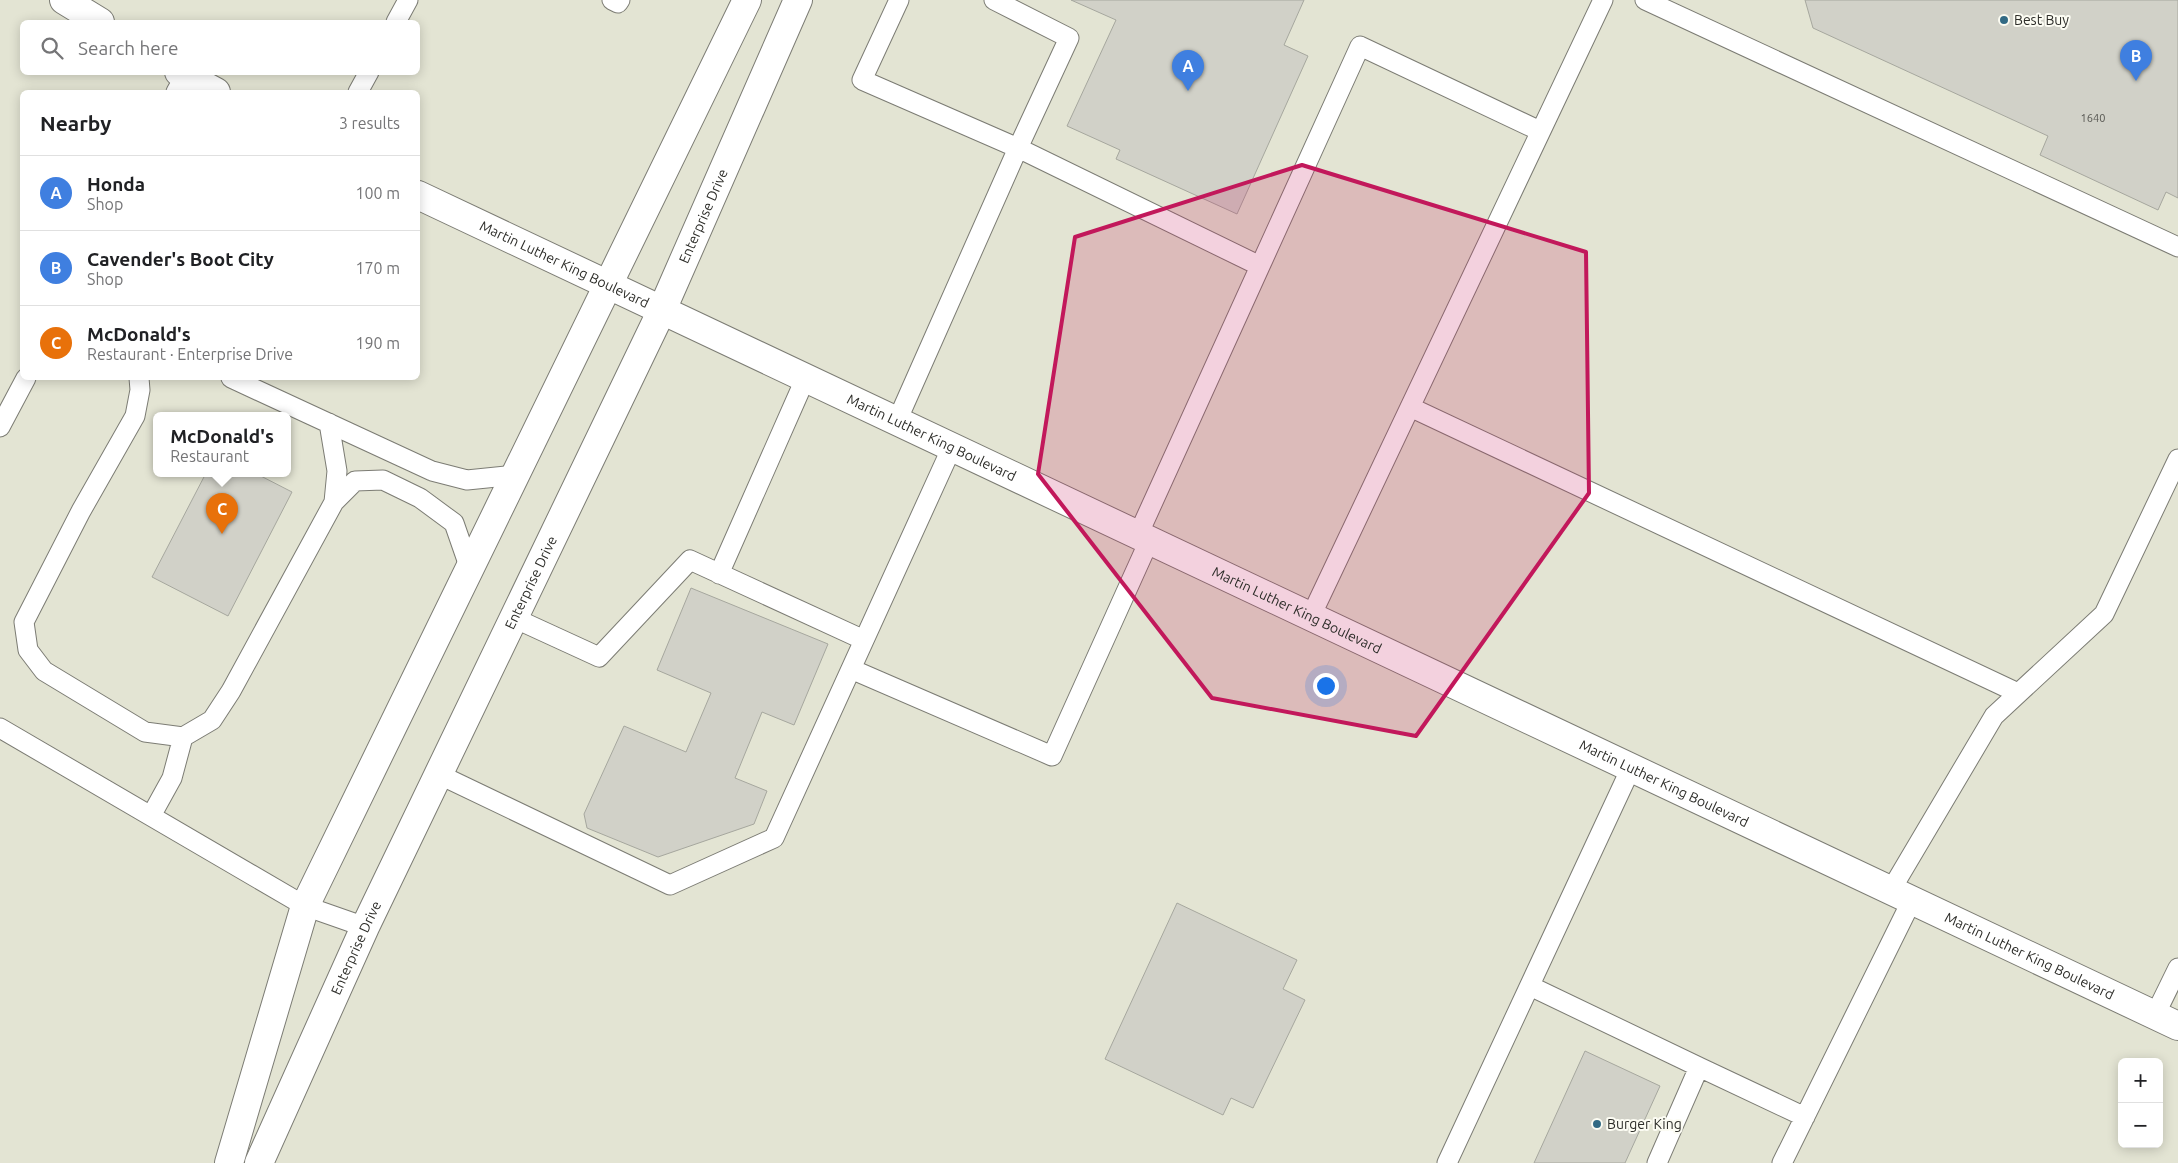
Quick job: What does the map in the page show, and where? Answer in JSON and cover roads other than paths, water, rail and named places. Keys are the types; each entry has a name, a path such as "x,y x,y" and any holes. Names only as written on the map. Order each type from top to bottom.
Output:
{"street":[{"path":"64,0 97,20"},
{"path":"229,1163 305,906 747,0"},
{"name":"Enterprise Drive","path":"259,1163 365,927 662,310 798,0"},
{"path":"180,80 210,90"},
{"name":"Martin Luther King Boulevard","path":"420,196 2167,1020"}],"lane":[{"path":"397,20 408,0"},
{"path":"612,0 618,3 620,0"},
{"path":"899,0 862,80 1018,148 1260,266"},
{"path":"897,421 1069,38 994,0"},
{"path":"1311,616 1603,0"},
{"path":"1645,0 2178,247"},
{"path":"851,669 1052,756 1260,266 1360,46 1540,131"},
{"path":"359,90 367,75"},
{"path":"719,574 806,377"},
{"path":"0,427 25,380"},
{"path":"139,380 140,390 135,416 82,511 24,622 28,650 44,671 145,732 183,737 212,720 231,691 334,502 355,481 383,480 420,498 454,523 470,569"},
{"path":"236,380 441,474 467,480 516,474"},
{"path":"1410,407 2018,693"},
{"path":"329,423 337,471 334,502"},
{"path":"438,774 670,885 774,838 952,447"},
{"path":"1782,1163 1805,1117 1901,895 1994,716 2104,614 2178,459"},
{"path":"514,618 598,657 690,560 864,640"},
{"path":"0,728 305,906 365,927"},
{"path":"151,816 172,778 183,737"},
{"path":"1447,1163 1632,768"},
{"path":"2167,1020 2178,968"},
{"path":"1530,986 1805,1117"},
{"path":"1657,1163 1699,1067"}],"place":[{"name":"Best Buy","path":"2004,20"},
{"name":"Cavender's Boot City","path":"2136,81"},
{"name":"Honda","path":"1188,91"},
{"name":"McDonald's","path":"222,534"},
{"name":"Burger King","path":"1597,1124"}]}
